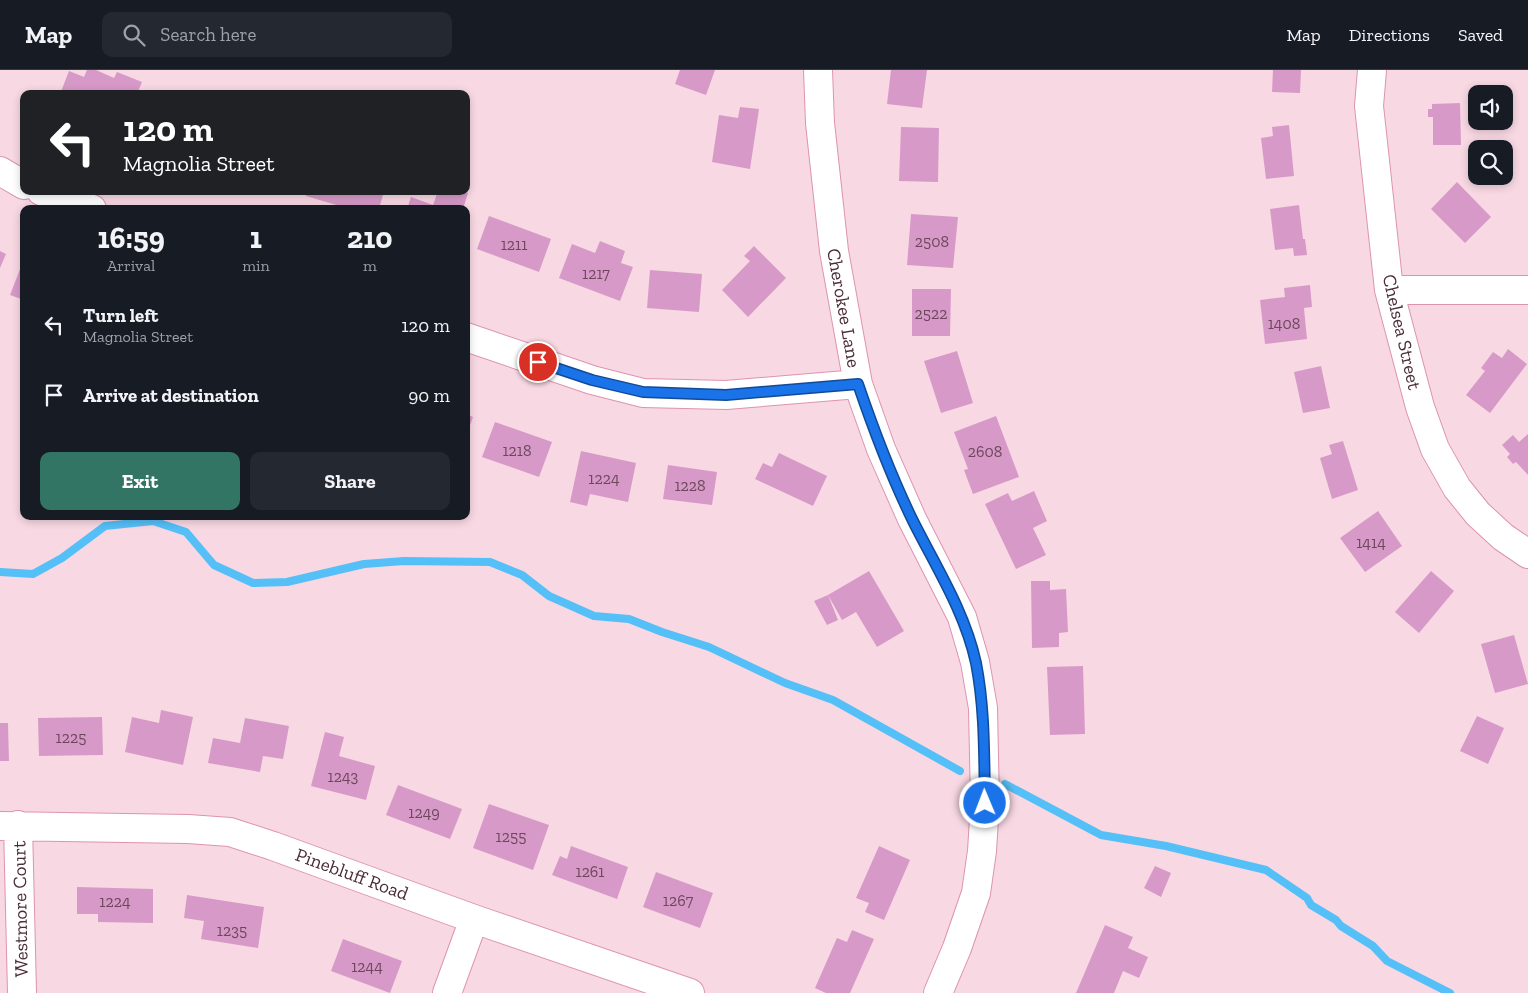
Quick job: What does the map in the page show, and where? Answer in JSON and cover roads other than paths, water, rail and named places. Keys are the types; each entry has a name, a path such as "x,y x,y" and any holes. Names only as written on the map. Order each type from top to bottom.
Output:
{"street":[{"name":"Cherokee Lane","path":"818,70 820,123 834,251 858,384 880,449 912,519 962,617 976,662 983,708 985,803 982,851 976,893 957,948 938,993"},
{"name":"Chelsea Street","path":"1372,70 1369,106 1389,290 1420,407 1435,449 1457,488 1478,514 1503,537 1528,554"},
{"path":"0,172 20,183"},
{"path":"52,195 81,205"},
{"path":"1389,290 1528,290"},
{"path":"470,338 592,380 643,392 726,395 858,384"},
{"name":"Pinebluff Road","path":"9,826 188,829 230,832 274,846 474,919 690,993"},
{"name":"Westmore Court","path":"9,826 22,993"},
{"path":"448,993 474,919"}],"waterway":[{"path":"0,572 33,574 62,558 105,526 153,521 186,532 214,565 253,583 287,582 364,564 404,561 490,562 522,575 549,596 594,616 629,619 709,647 785,683 833,700 960,771"},
{"path":"1005,784 1101,835 1166,846 1266,870 1307,898 1311,905 1373,946 1387,961 1450,993"}]}
